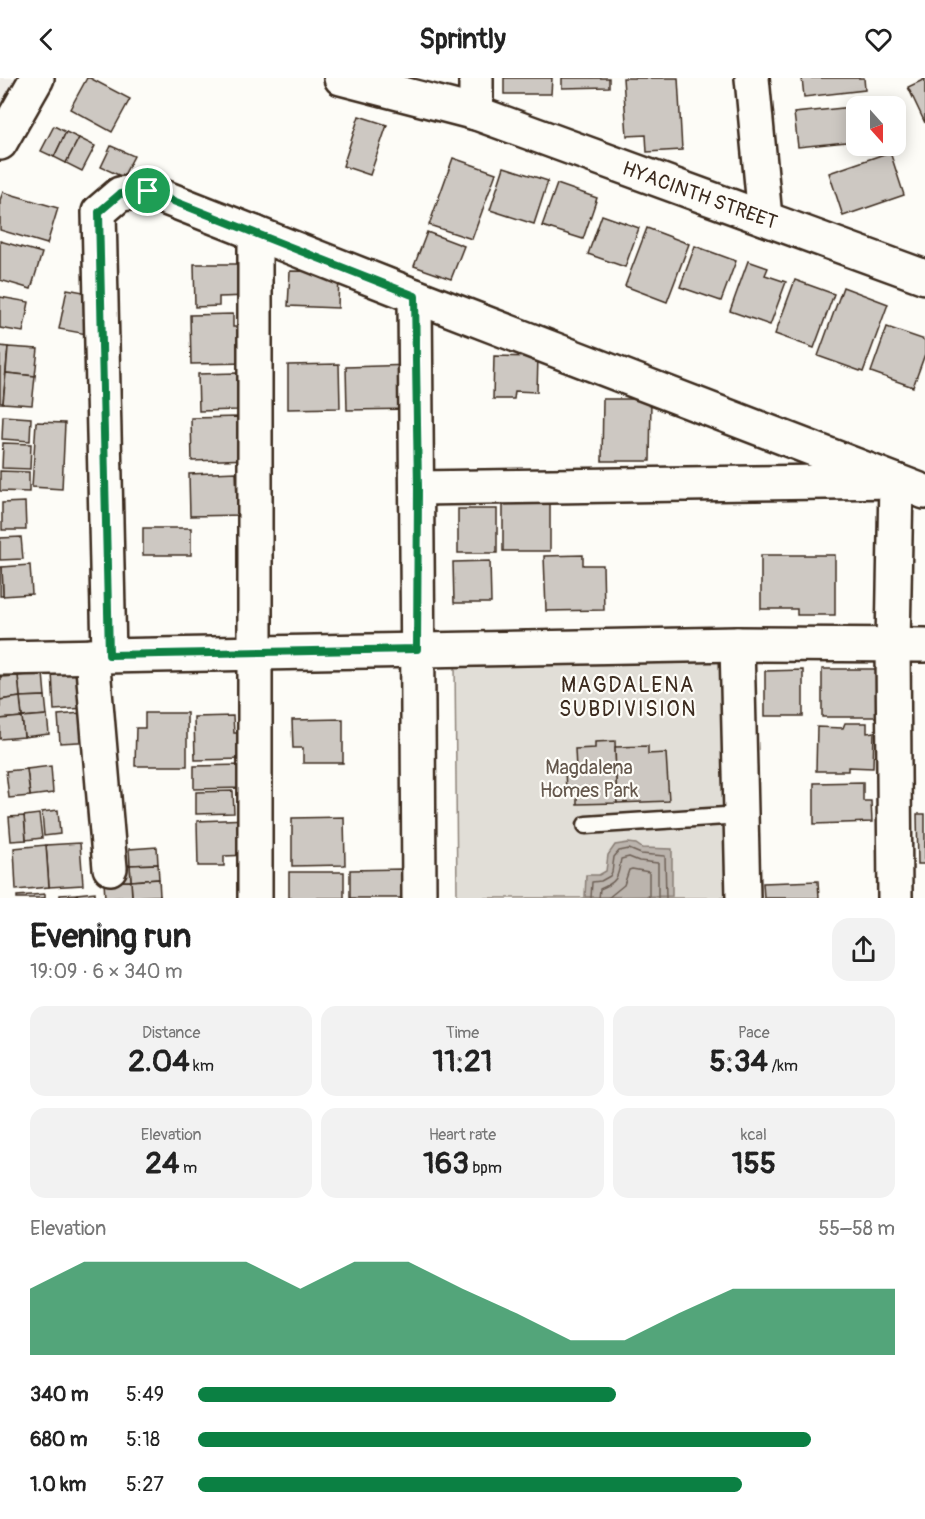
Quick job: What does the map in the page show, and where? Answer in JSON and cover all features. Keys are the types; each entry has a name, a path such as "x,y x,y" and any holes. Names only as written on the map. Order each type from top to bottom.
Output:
{"street":[{"path":"0,143 37,78"},
{"name":"HYACINTH STREET","path":"341,78 476,112 925,277"},
{"path":"476,78 476,112"},
{"path":"752,78 765,219"},
{"path":"110,868 101,655 99,212 120,194 148,191 910,487"},
{"path":"255,232 255,898"},
{"path":"415,296 418,488 418,898"},
{"path":"418,488 910,487"},
{"path":"895,898 893,645 910,487"},
{"path":"0,658 737,644 925,645"},
{"path":"737,644 743,898"}],"lane":[{"path":"586,825 741,815"}],"shaded area":[{"path":"0,78 25,78 0,126"}],"green space":[{"name":"Magdalena Homes Park","path":"721,657 725,898 457,898 455,660"}],"water":[{"path":"628,843 642,848 672,849 672,896 585,897 586,875 599,875 606,871 608,855 615,845"}],"building":[{"path":"87,78 130,99 112,132 70,109"},
{"path":"504,78 552,78 551,94 504,94"},
{"path":"562,78 609,78 609,87 562,88"},
{"path":"623,78 678,78 682,150 647,152 646,135 627,136"},
{"path":"802,78 864,78 865,90 804,97"},
{"path":"925,79 925,123 908,87"},
{"path":"846,108 846,142 798,147 794,113"},
{"path":"359,116 387,125 370,175 343,166"},
{"path":"54,126 66,132 54,157 41,151"},
{"path":"66,132 79,138 66,163 54,157"},
{"path":"79,138 95,146 82,171 66,163"},
{"path":"111,146 134,156 123,177 101,167"},
{"path":"878,156 891,156 904,195 843,216 829,173"},
{"path":"453,158 496,173 472,239 429,225"},
{"path":"504,167 548,181 534,224 490,210"},
{"path":"557,184 597,198 583,239 542,226"},
{"path":"3,192 58,208 47,244 0,230 0,200"},
{"path":"602,215 639,228 625,267 588,254"},
{"path":"647,228 689,244 667,302 625,286"},
{"path":"427,232 464,246 451,279 414,266"},
{"path":"0,241 42,253 31,289 0,280"},
{"path":"695,246 736,261 721,301 680,287"},
{"path":"748,261 768,268 765,275 786,282 770,325 730,311"},
{"path":"194,264 249,264 249,296 219,297 219,306 195,307"},
{"path":"290,271 339,272 338,308 288,306"},
{"path":"795,280 834,294 814,348 775,334"},
{"path":"843,287 888,304 863,372 818,356"},
{"path":"67,289 100,295 92,335 59,329"},
{"path":"0,297 29,302 23,332 0,328"},
{"path":"233,314 233,327 239,327 250,363 191,364 190,315"},
{"path":"887,327 925,340 925,354 913,387 871,372"},
{"path":"0,346 8,347 3,403 0,403"},
{"path":"8,347 38,349 35,376 6,373"},
{"path":"494,356 538,357 537,392 515,391 514,399 493,399"},
{"path":"339,364 340,408 288,409 288,365"},
{"path":"413,365 414,409 347,410 346,367"},
{"path":"6,373 35,376 32,405 3,403"},
{"path":"237,373 238,410 199,411 198,374"},
{"path":"603,399 651,399 650,461 602,461"},
{"path":"3,416 31,418 30,441 2,439"},
{"path":"240,417 251,459 192,461 191,418"},
{"path":"36,422 65,423 62,489 32,487"},
{"path":"3,443 31,444 30,469 2,468"},
{"path":"0,471 29,472 29,492 0,491"},
{"path":"236,472 237,501 243,501 244,515 190,516 189,474"},
{"path":"503,498 550,498 550,551 503,551"},
{"path":"25,502 26,530 2,530 2,503"},
{"path":"458,509 497,509 497,553 458,553"},
{"path":"143,528 191,528 191,555 143,555"},
{"path":"21,537 23,559 0,560 0,538"},
{"path":"583,555 583,565 603,565 604,610 546,611 544,556"},
{"path":"761,555 835,555 835,615 797,615 797,609 761,609"},
{"path":"490,561 491,603 454,603 453,562"},
{"path":"30,565 32,594 3,596 2,567"},
{"path":"0,567 2,567 3,596 0,596"},
{"path":"822,669 880,669 880,717 822,717"},
{"path":"84,670 87,708 54,710 52,672"},
{"path":"803,670 803,716 765,716 765,671"},
{"path":"43,673 45,696 20,697 18,676"},
{"path":"18,676 20,697 0,700 0,677"},
{"path":"45,696 47,715 22,717 20,697"},
{"path":"20,697 22,717 0,719 0,700"},
{"path":"94,712 96,741 60,743 58,715"},
{"path":"145,713 187,713 187,766 135,766 136,728 145,728"},
{"path":"47,715 49,734 24,737 22,717"},
{"path":"233,716 234,733 243,733 243,759 195,760 194,717"},
{"path":"22,717 24,737 0,739 0,719"},
{"path":"343,719 343,763 303,763 303,748 293,748 292,720"},
{"path":"845,723 867,723 867,733 874,732 873,768 848,767 848,771 816,771 817,727 843,728"},
{"path":"615,741 617,803 577,804 577,791 566,791 565,769 576,769 575,749 595,748 595,742"},
{"path":"648,746 648,754 666,753 669,801 617,803 615,747"},
{"path":"244,765 245,788 194,789 194,766"},
{"path":"51,766 53,793 30,796 27,769"},
{"path":"27,769 30,796 9,798 6,771"},
{"path":"863,782 863,801 871,801 872,822 814,824 814,783"},
{"path":"233,791 234,813 196,814 196,792"},
{"path":"58,810 60,834 44,836 42,812"},
{"path":"39,814 42,838 26,840 24,816"},
{"path":"917,814 925,814 925,864 918,864"},
{"path":"24,816 26,840 11,841 9,817"},
{"path":"344,817 345,865 292,866 292,818"},
{"path":"249,819 250,855 224,856 224,866 198,866 197,821"},
{"path":"80,843 83,885 49,887 46,845"},
{"path":"46,845 49,887 16,890 14,848"},
{"path":"157,847 158,864 130,865 129,849"},
{"path":"158,864 159,879 131,881 130,865"},
{"path":"130,865 131,881 104,882 102,868"},
{"path":"403,869 404,898 350,898 350,870"},
{"path":"289,872 344,872 344,898 289,898"},
{"path":"159,879 160,896 132,897 131,881"},
{"path":"131,881 132,897 105,898 104,882"},
{"path":"818,881 819,898 764,898 763,883"},
{"path":"95,892 95,898 77,898 77,894"},
{"path":"45,894 45,898 17,898 17,896"},
{"path":"77,894 77,898 60,898 60,895"},
{"path":"160,896 160,898 132,898 132,897"}],"district":[{"name":"MAGDALENA SUBDIVISION","path":"628,697"}],"route":[{"path":"148,191 415,296 418,488 417,649 109,655 99,212 120,194 148,191"}]}
